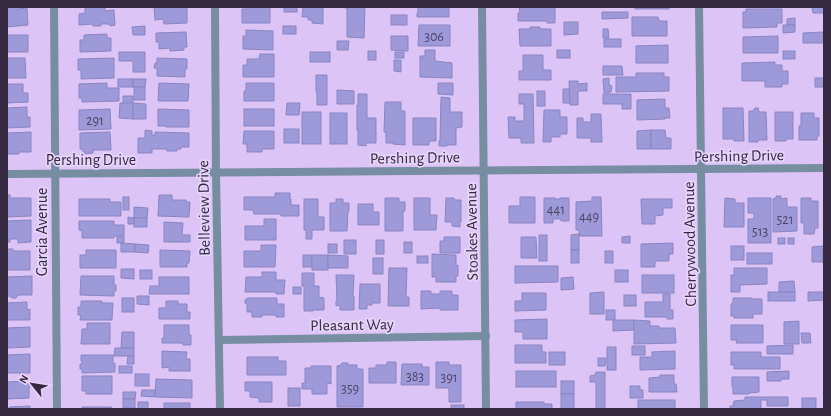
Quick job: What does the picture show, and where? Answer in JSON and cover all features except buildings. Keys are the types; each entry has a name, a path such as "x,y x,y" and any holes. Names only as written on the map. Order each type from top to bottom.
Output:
{"street":[{"name":"Garcia Avenue","path":"54,7 57,409"},
{"name":"Belleview Drive","path":"215,7 220,409"},
{"name":"Stoakes Avenue","path":"482,7 486,409"},
{"name":"Cherrywood Avenue","path":"700,7 704,409"},
{"name":"Pershing Drive","path":"7,174 824,168"},
{"name":"Pleasant Way","path":"219,340 486,336"}]}
